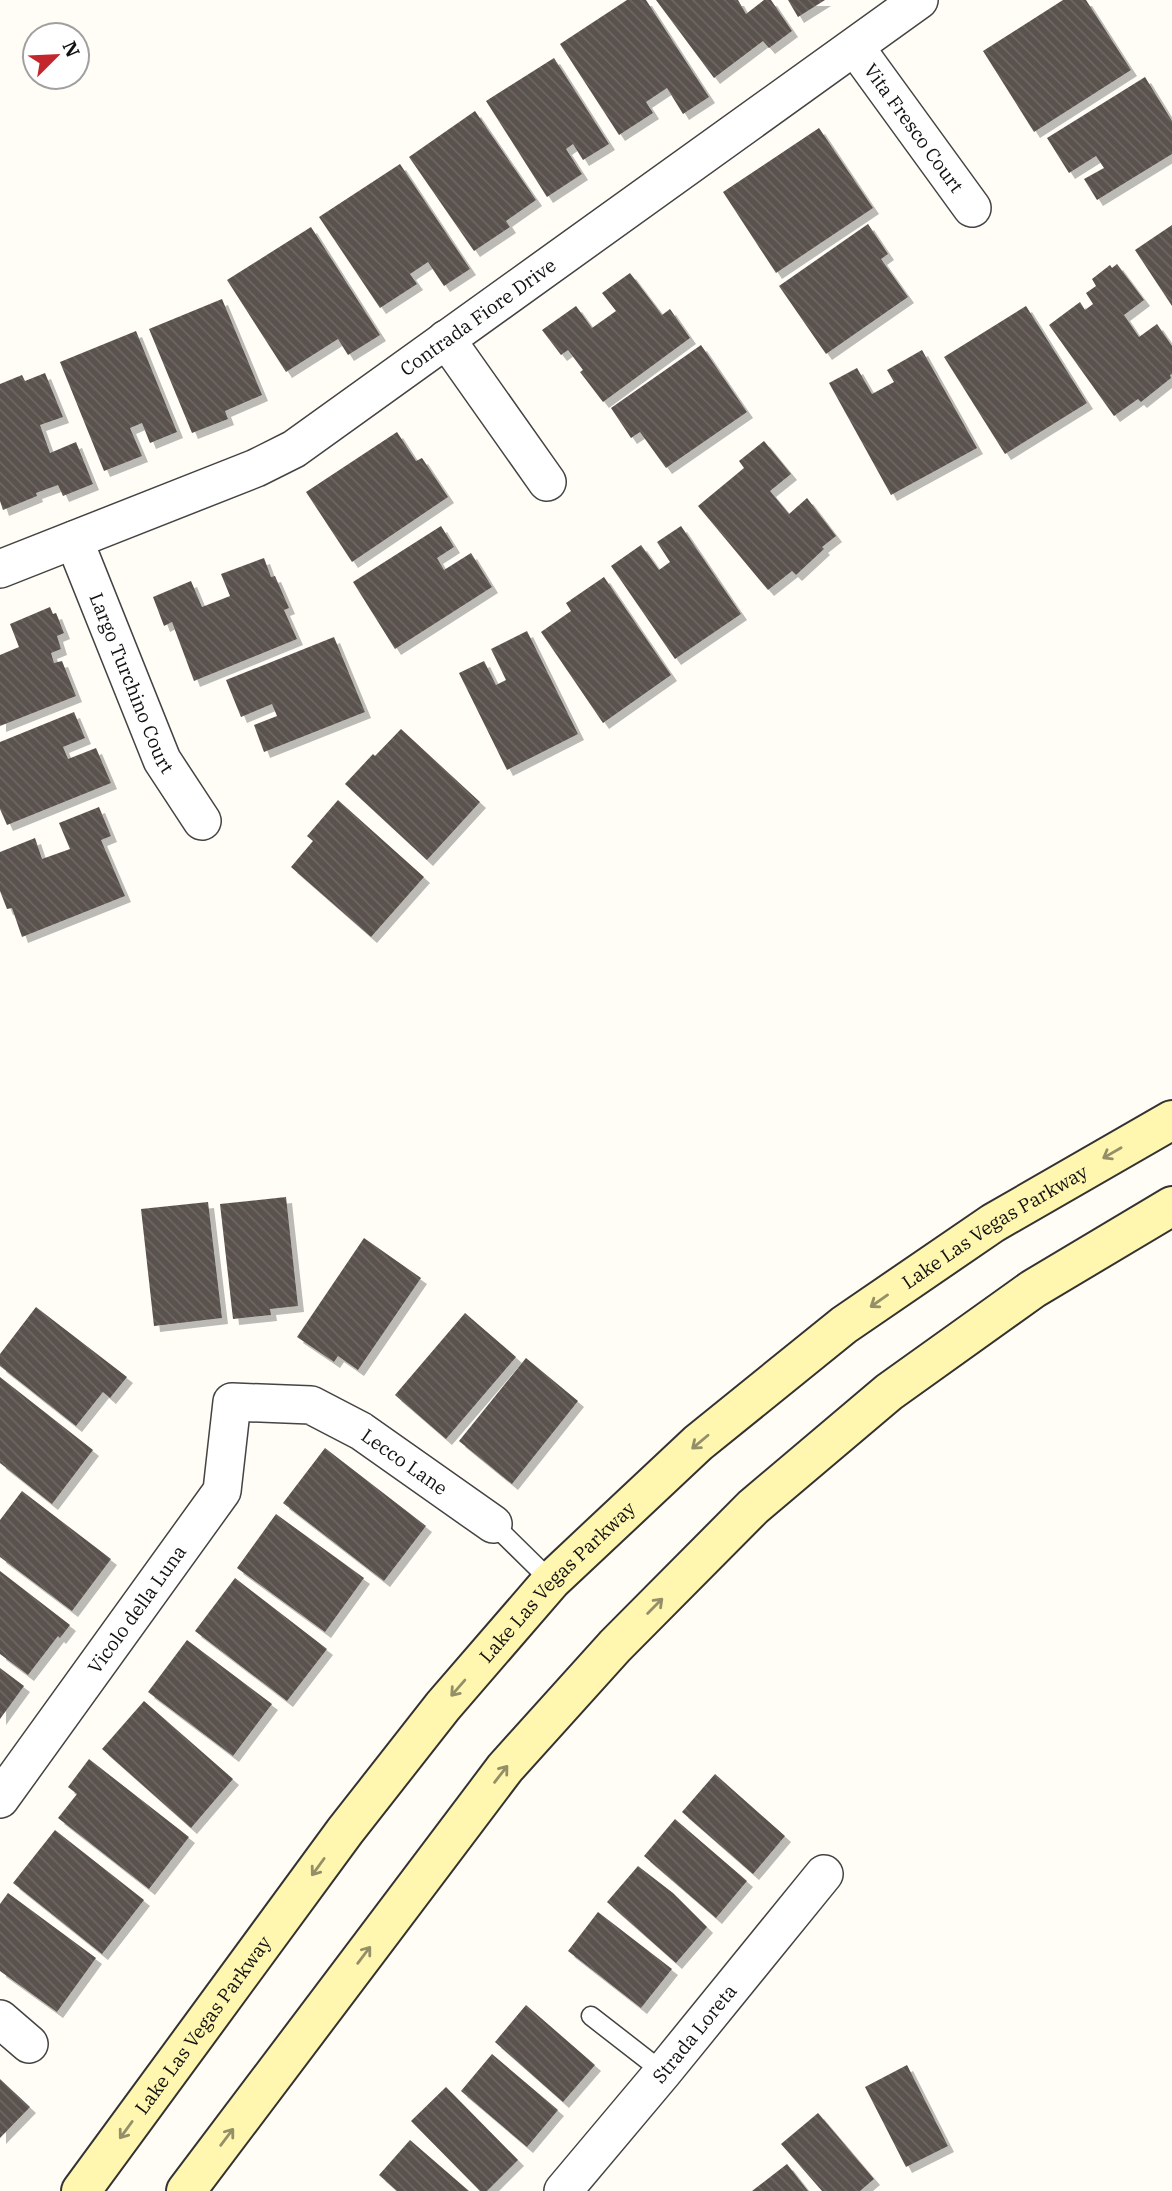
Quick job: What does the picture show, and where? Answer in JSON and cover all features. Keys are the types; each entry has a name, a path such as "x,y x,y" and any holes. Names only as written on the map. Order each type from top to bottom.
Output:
{"main road":[{"name":"Lake Las Vegas Parkway","path":"81,2191 345,1831 443,1706 551,1581 698,1443 844,1325 993,1223 1172,1120"},
{"path":"186,2191 505,1768 615,1646 753,1507 889,1392 1033,1289 1172,1206"}],"street":[{"name":"Contrada Fiore Drive","path":"0,569 256,468 294,449 919,0"},
{"name":"Vita Fresco Court","path":"855,47 972,208"},
{"path":"446,339 547,482"},
{"name":"Largo Turchino Court","path":"74,540 162,760 202,821"},
{"name":"Lecco Lane","path":"232,1402 311,1405 362,1431 493,1524"},
{"name":"Vicolo della Luna","path":"0,1799 222,1491 232,1402"},
{"name":"Strada Loreta","path":"563,2191 824,1874"},
{"path":"0,2018 29,2044"}],"lane":[{"name":"Lecco Lane","path":"493,1524 551,1581"},
{"path":"591,2016 663,2072"}],"building":[{"path":"627,0 646,0 709,97 683,114 667,88 646,102 653,113 619,135 560,44"},
{"path":"656,0 738,0 746,14 764,0 771,0 792,31 769,48 763,41 714,78"},
{"path":"788,0 825,0 798,17"},
{"path":"1063,0 1086,0 1131,70 1034,132 983,51"},
{"path":"554,58 609,144 583,160 573,144 566,149 582,174 547,197 486,101"},
{"path":"1145,77 1172,121 1172,154 1097,200 1084,179 1104,168 1096,156 1069,173 1047,138"},
{"path":"475,111 536,200 506,221 510,227 474,251 409,157"},
{"path":"819,128 873,208 776,273 723,192"},
{"path":"400,164 470,269 444,286 428,262 410,274 417,284 380,308 319,217"},
{"path":"868,224 888,254 881,259 908,297 826,354 779,286"},
{"path":"1172,225 1172,306 1135,250"},
{"path":"311,227 380,335 348,355 338,339 286,372 227,280"},
{"path":"1117,264 1144,300 1124,315 1139,337 1157,324 1172,346 1172,374 1171,378 1141,402 1138,399 1114,416 1049,325 1080,302 1085,310 1093,304 1086,293 1096,286 1092,279 1110,265 1112,268"},
{"path":"630,273 662,315 670,309 690,338 603,402 580,372 583,370 568,350 561,355 542,330 576,306 592,328 616,311 602,293"},
{"path":"222,299 262,395 225,411 228,419 192,433 149,329"},
{"path":"1026,306 1087,403 1005,454 944,357"},
{"path":"136,331 177,432 150,443 142,423 130,428 142,456 104,471 60,362"},
{"path":"701,345 747,412 666,468 640,432 631,438 611,408"},
{"path":"922,350 977,448 891,495 829,383 857,368 872,394 894,382 887,370"},
{"path":"45,373 63,417 40,425 50,453 76,442 93,484 63,496 58,485 3,510 0,501 0,384 22,375 25,381"},
{"path":"397,432 416,461 422,458 448,497 352,562 306,492"},
{"path":"764,441 791,474 770,491 789,514 807,498 836,536 796,575 792,571 768,590 698,506 744,468 739,461"},
{"path":"441,526 454,547 437,558 444,570 471,553 492,587 395,649 353,582"},
{"path":"681,526 741,614 675,659 611,566 641,545 659,570 670,562 657,542"},
{"path":"264,558 271,577 275,576 289,608 284,610 297,639 194,681 172,622 164,626 153,597 191,581 202,607 230,596 221,574"},
{"path":"604,577 671,675 603,723 541,632 571,611 566,603"},
{"path":"50,607 53,614 56,613 64,633 57,636 61,649 51,653 54,663 62,661 76,696 0,726 0,655 19,647 10,624"},
{"path":"527,631 578,734 507,770 459,673 484,661 496,685 506,680 491,649"},
{"path":"334,637 365,712 264,752 254,725 277,716 272,704 241,717 226,680"},
{"path":"74,712 85,738 63,747 68,759 96,748 111,783 7,825 0,809 0,742"},
{"path":"401,729 480,802 427,860 345,784"},
{"path":"338,800 424,877 371,937 291,867 313,841 307,836"},
{"path":"99,807 111,836 101,840 125,896 22,937 12,908 7,909 0,891 0,852 35,838 42,859 70,849 59,823"},
{"path":"286,1197 298,1306 270,1309 271,1315 233,1319 220,1204"},
{"path":"208,1202 222,1318 154,1326 141,1209"},
{"path":"364,1238 421,1278 358,1370 338,1356 334,1362 297,1337"},
{"path":"36,1307 127,1377 110,1398 103,1392 76,1426 0,1366 0,1354"},
{"path":"465,1313 516,1357 446,1439 395,1395"},
{"path":"526,1358 578,1401 512,1484 459,1441"},
{"path":"0,1377 93,1450 52,1504 0,1463"},
{"path":"325,1448 426,1526 384,1581 283,1503"},
{"path":"22,1491 111,1559 72,1611 0,1557 0,1520"},
{"path":"276,1514 364,1578 325,1632 237,1568"},
{"path":"0,1571 70,1625 60,1638 58,1636 28,1675 0,1654"},
{"path":"235,1578 327,1649 287,1701 195,1631"},
{"path":"187,1640 272,1704 233,1756 148,1692"},
{"path":"0,1668 24,1686 0,1719"},
{"path":"144,1701 233,1779 191,1828 102,1749"},
{"path":"89,1759 189,1837 149,1889 58,1818 77,1794 68,1787"},
{"path":"715,1774 785,1836 753,1874 682,1812"},
{"path":"675,1819 747,1881 716,1918 644,1856"},
{"path":"55,1830 144,1900 102,1954 13,1883"},
{"path":"638,1866 673,1893 707,1927 676,1963 607,1902"},
{"path":"8,1893 96,1958 57,2012 0,1971 0,1904"},
{"path":"598,1912 672,1969 641,2008 568,1951"},
{"path":"526,2005 595,2065 563,2102 495,2042"},
{"path":"492,2054 558,2110 527,2147 461,2091"},
{"path":"907,2065 948,2146 906,2167 865,2087"},
{"path":"0,2079 30,2107 0,2138"},
{"path":"446,2087 518,2160 487,2191 480,2191 411,2121"},
{"path":"818,2113 874,2179 860,2191 822,2191 781,2144"},
{"path":"410,2140 469,2191 397,2191 379,2175"},
{"path":"787,2164 808,2191 752,2191"}]}
